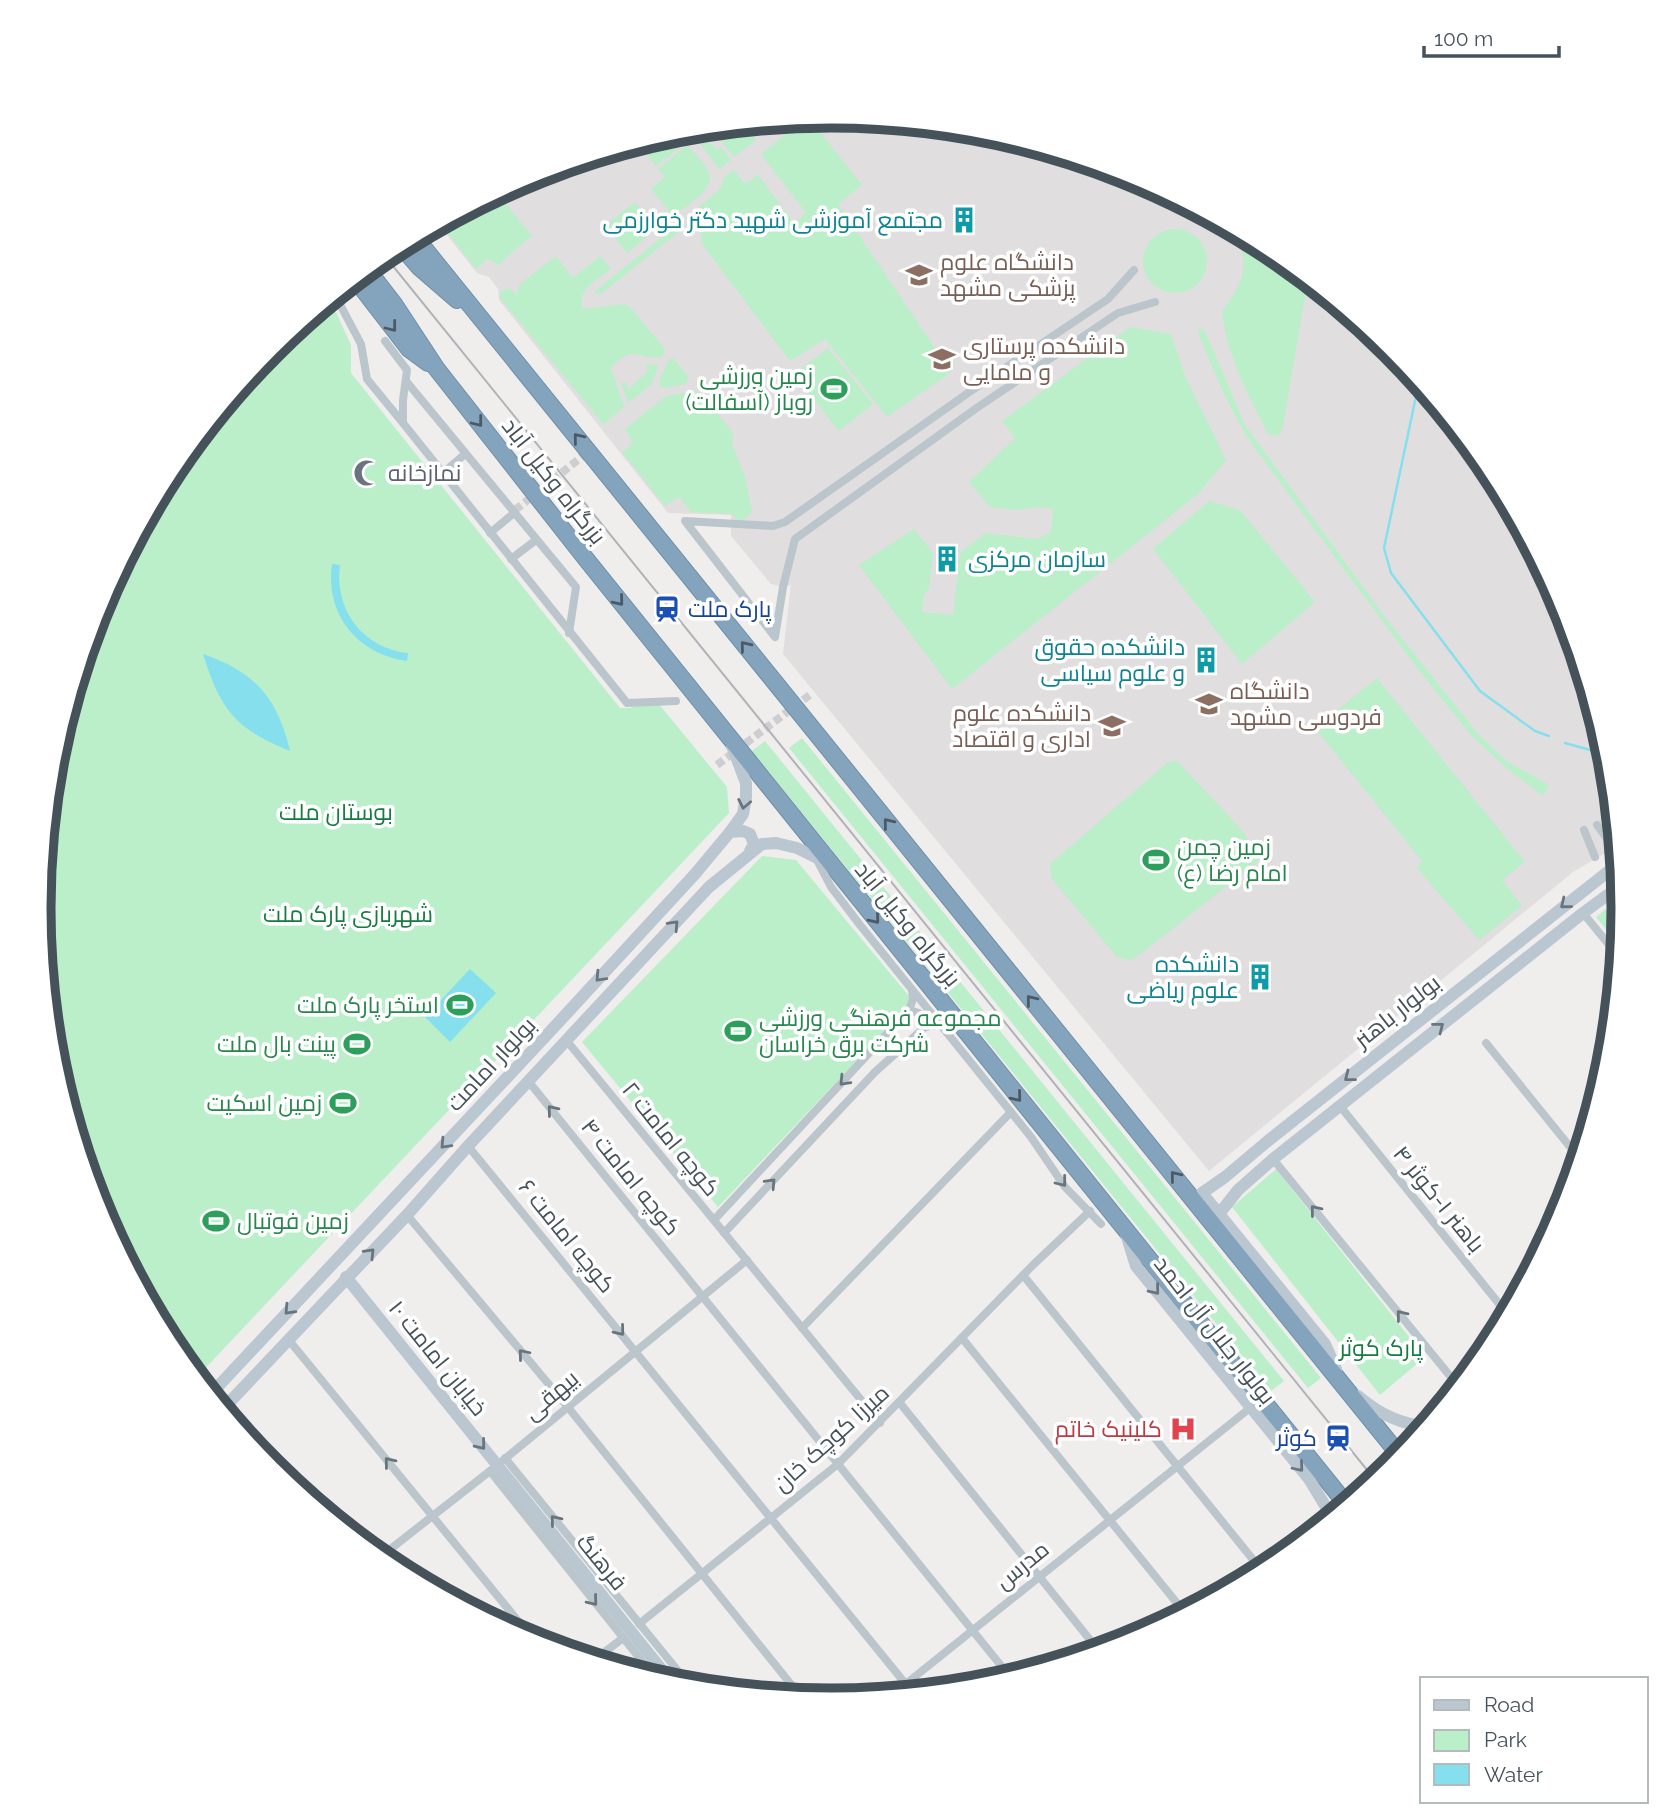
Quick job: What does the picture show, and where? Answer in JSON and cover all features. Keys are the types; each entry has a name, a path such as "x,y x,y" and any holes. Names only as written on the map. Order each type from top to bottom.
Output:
{"highway":[{"path":"428,241 488,327"},
{"name":"بزرگراه وکیل آباد","path":"422,245 1394,1448"},
{"name":"بزرگراه وکیل آباد","path":"408,254 420,268 488,327"},
{"name":"بزرگراه وکیل آباد","path":"373,277 436,368 730,739 1341,1498"},
{"name":"بزرگراه وکیل آباد","path":"360,286 409,349 436,368"},
{"path":"1250,1271 1251,1253"}],"main road":[{"name":"بولوار امامت","path":"216,1388 557,1024 695,874 730,832 743,814 746,783 730,739"},
{"path":"730,832 743,831 750,834 754,844 750,852"},
{"name":"بولوار امامت","path":"228,1403 407,1215 709,887 762,844 776,843 815,855 832,866"},
{"name":"بولوار باهنر","path":"1610,870 1202,1193 1219,1214 1238,1190 1273,1159 1611,892"},
{"path":"1368,1061 1379,1074"},
{"path":"1225,1177 1228,1185 1238,1190"},
{"path":"1219,1214 1325,1344 1341,1382 1381,1414 1417,1425"},
{"name":"بولوار جلال آل احمد","path":"1124,1230 1136,1266 1309,1479 1328,1510"},
{"name":"خیابان امامت ۱۰","path":"346,1277 497,1465"},
{"name":"فرهنگ","path":"497,1465 662,1670"}],"street":[{"path":"1134,270 1108,299 968,393 785,522 774,526 685,521 775,637 783,587 795,539 978,407 1118,313 1155,302"},
{"path":"339,303 362,344 367,379 627,703 677,701"},
{"path":"385,341 407,370 403,423"},
{"path":"405,381 576,587 569,633"},
{"path":"443,473 466,454"},
{"path":"490,533 514,513"},
{"path":"511,559 536,540"},
{"path":"1597,825 1608,840"},
{"path":"1584,830 1595,857"},
{"path":"815,855 831,887 1010,1112 1065,1186 1101,1224"},
{"path":"1583,912 1610,946"},
{"path":"714,1220 909,1010 913,999 912,990"},
{"path":"909,1010 919,1013 925,1027"},
{"path":"724,1233 875,1072 925,1027 941,1024"},
{"name":"کوچه امامت ۲","path":"567,1041 880,1423"},
{"path":"1486,1043 1573,1150"},
{"name":"کوچه امامت ۴","path":"529,1082 1004,1669"},
{"name":"باهنر ۱-کوثر ۴","path":"1340,1106 1502,1307"},
{"path":"802,1328 1010,1112"},
{"path":"799,1129 811,1141"},
{"name":"کوچه امامت ۶","path":"468,1146 906,1684"},
{"path":"1273,1159 1453,1379"},
{"name":"میرزا کوچک خان","path":"639,1624 838,1464 1023,1275 1090,1211"},
{"path":"407,1215 566,1406 794,1688"},
{"name":"بیهقی","path":"388,1550 747,1260"},
{"path":"1023,1275 1255,1562"},
{"path":"289,1339 520,1624"},
{"path":"962,1339 1179,1606"},
{"path":"900,1403 1093,1643"},
{"name":"مدرس","path":"906,1684 1250,1408"},
{"path":"497,1465 680,1674"},
{"path":"497,1465 646,1666"},
{"path":"602,1654 622,1637"}],"shaded area":[{"name":"دانشگاه فردوسی مشهد","path":"780,130 882,130 983,143 1082,170 1176,209 1264,260 1306,289 1345,322 1418,394 1480,475 1531,563 1570,658 1596,756 1609,851 1573,872 1209,1171 783,654 791,585 783,587 771,584 731,536 731,515 668,513 499,300 498,289 489,277 477,273 444,231 486,209 532,188 629,155 679,143"}],"green space":[{"path":"817,129 862,185 838,204 951,372 887,417 825,339 790,361 702,244 699,207 721,188 724,177 734,170 745,184 758,175 794,223 806,213 761,154 791,130"},
{"path":"750,133 756,140 734,157 718,137"},
{"path":"709,138 708,141 716,149 722,148 731,160 719,169 697,140"},
{"path":"686,142 656,166 644,151"},
{"path":"687,145 704,164 710,178 704,191 673,216 651,189 665,177 658,169"},
{"path":"504,201 532,236 499,265 488,259 476,269 446,230"},
{"path":"635,202 657,228 627,253 605,226"},
{"path":"682,221 686,226 602,293 596,294 595,291"},
{"path":"1175,229 1187,231 1198,238 1205,249 1205,273 1198,284 1187,291 1175,293 1163,291 1152,284 1145,273 1143,261 1145,249 1152,238 1163,231"},
{"path":"1241,245 1306,289 1283,426 1280,434 1275,436 1268,434 1246,390 1224,327 1222,311 1240,282 1243,254"},
{"path":"556,256 573,278 600,256 611,269 585,291 581,303 583,309 625,304 664,348 664,354 660,358 630,354 611,368 624,407 603,424 500,298 500,292 510,288 516,295 520,284"},
{"name":"بوستان ملت","path":"334,308 351,345 351,373 620,708 631,708 641,701 658,703 727,787 729,813 203,1371 155,1299 131,1254 92,1159 77,1110 57,1010 52,960 52,857 57,807 77,707 92,658 131,563 155,518 182,475 244,394 279,357"},
{"path":"1130,327 1171,334 1185,376 1226,460 1198,494 952,689 859,565 914,529 933,553 929,589 924,594 922,612 953,615 960,553 985,533 1037,539 1051,532 1053,509 1038,507 1018,510 990,507 969,482 1015,438 1002,421"},
{"path":"1200,328 1205,331 1245,425 1388,621 1479,735 1508,762 1549,785 1543,796 1505,767 1470,734 1414,664 1256,450 1210,363 1198,332"},
{"name":"زمین ورزشی روباز (آسفالت)","path":"828,348 873,404 839,431 794,374"},
{"path":"670,358 674,359 688,376 686,384 664,388 660,386 659,380"},
{"path":"645,364 658,365 652,384 628,403 621,383 626,382 629,389 648,371"},
{"path":"696,391 733,433 732,445 745,476 752,512 743,520 735,519 733,514 691,512 679,497 665,506 622,452 632,441 625,429 666,396"},
{"path":"1209,501 1240,510 1315,602 1242,664 1153,549"},
{"path":"1377,678 1525,862 1502,880 1522,906 1479,940 1417,868 1422,861 1315,728"},
{"path":"802,738 1321,1378 1308,1388 789,748"},
{"path":"765,741 1284,1381 1271,1391 752,751"},
{"name":"زمین چمن امام رضا (ع)","path":"1176,760 1239,827 1259,855 1257,862 1142,953 1131,960 1117,957 1052,879 1050,864 1167,763"},
{"name":"مجموعه فرهنگی ورزشی شرکت برق خراسان","path":"762,856 796,860 913,1001 718,1207 582,1042"},
{"path":"1611,905 1610,935 1596,917"},
{"name":"پارک کوثر","path":"1276,1169 1425,1357 1380,1395 1232,1207"}],"water":[{"path":"332,564 340,565 342,597 355,624 365,635 378,643 392,650 408,653 407,661 373,650 348,629 339,615 334,599"},
{"path":"203,654 237,669 261,689 278,716 290,751 256,734 232,715 216,689"},
{"name":"استخر پارک ملت","path":"470,969 496,993 450,1042 425,1017"}],"waterway":[{"path":"1417,393 1384,548 1391,573 1480,691 1535,731 1549,736"},
{"path":"1565,743 1595,751"}],"tunnel":[{"path":"515,510 589,451"},
{"path":"717,765 811,694"}],"tram line":[{"path":"392,264 1369,1473"}],"place":[{"name":"مجتمع آموزشی شهید دکتر خوارزمی","path":"964,220"},
{"name":"دانشگاه علوم پزشکی مشهد","path":"919,275"},
{"name":"دانشکده پرستاری و مامایی","path":"942,359"},
{"name":"زمین ورزشی روباز (آسفالت)","path":"834,389"},
{"name":"نمازخانه","path":"367,473"},
{"name":"سازمان مرکزی","path":"947,559"},
{"name":"پارک ملت","path":"667,609"},
{"name":"دانشکده حقوق و علوم سیاسی","path":"1206,660"},
{"name":"دانشگاه فردوسی مشهد","path":"1209,704"},
{"name":"دانشکده علوم اداری و اقتصاد","path":"1112,726"},
{"name":"زمین چمن امام رضا (ع)","path":"1156,860"},
{"name":"دانشکده علوم ریاضی","path":"1260,977"},
{"name":"استخر پارک ملت","path":"460,1005"},
{"name":"مجموعه فرهنگی ورزشی شرکت برق خراسان","path":"738,1031"},
{"name":"پینت بال ملت","path":"357,1044"},
{"name":"زمین اسکیت","path":"343,1103"},
{"name":"زمین فوتبال","path":"216,1221"},
{"name":"کلینیک خاتم","path":"1183,1429"},
{"name":"کوثر","path":"1338,1438"}],"park label":[{"name":"شهربازی پارک ملت","path":"348,914"}]}
